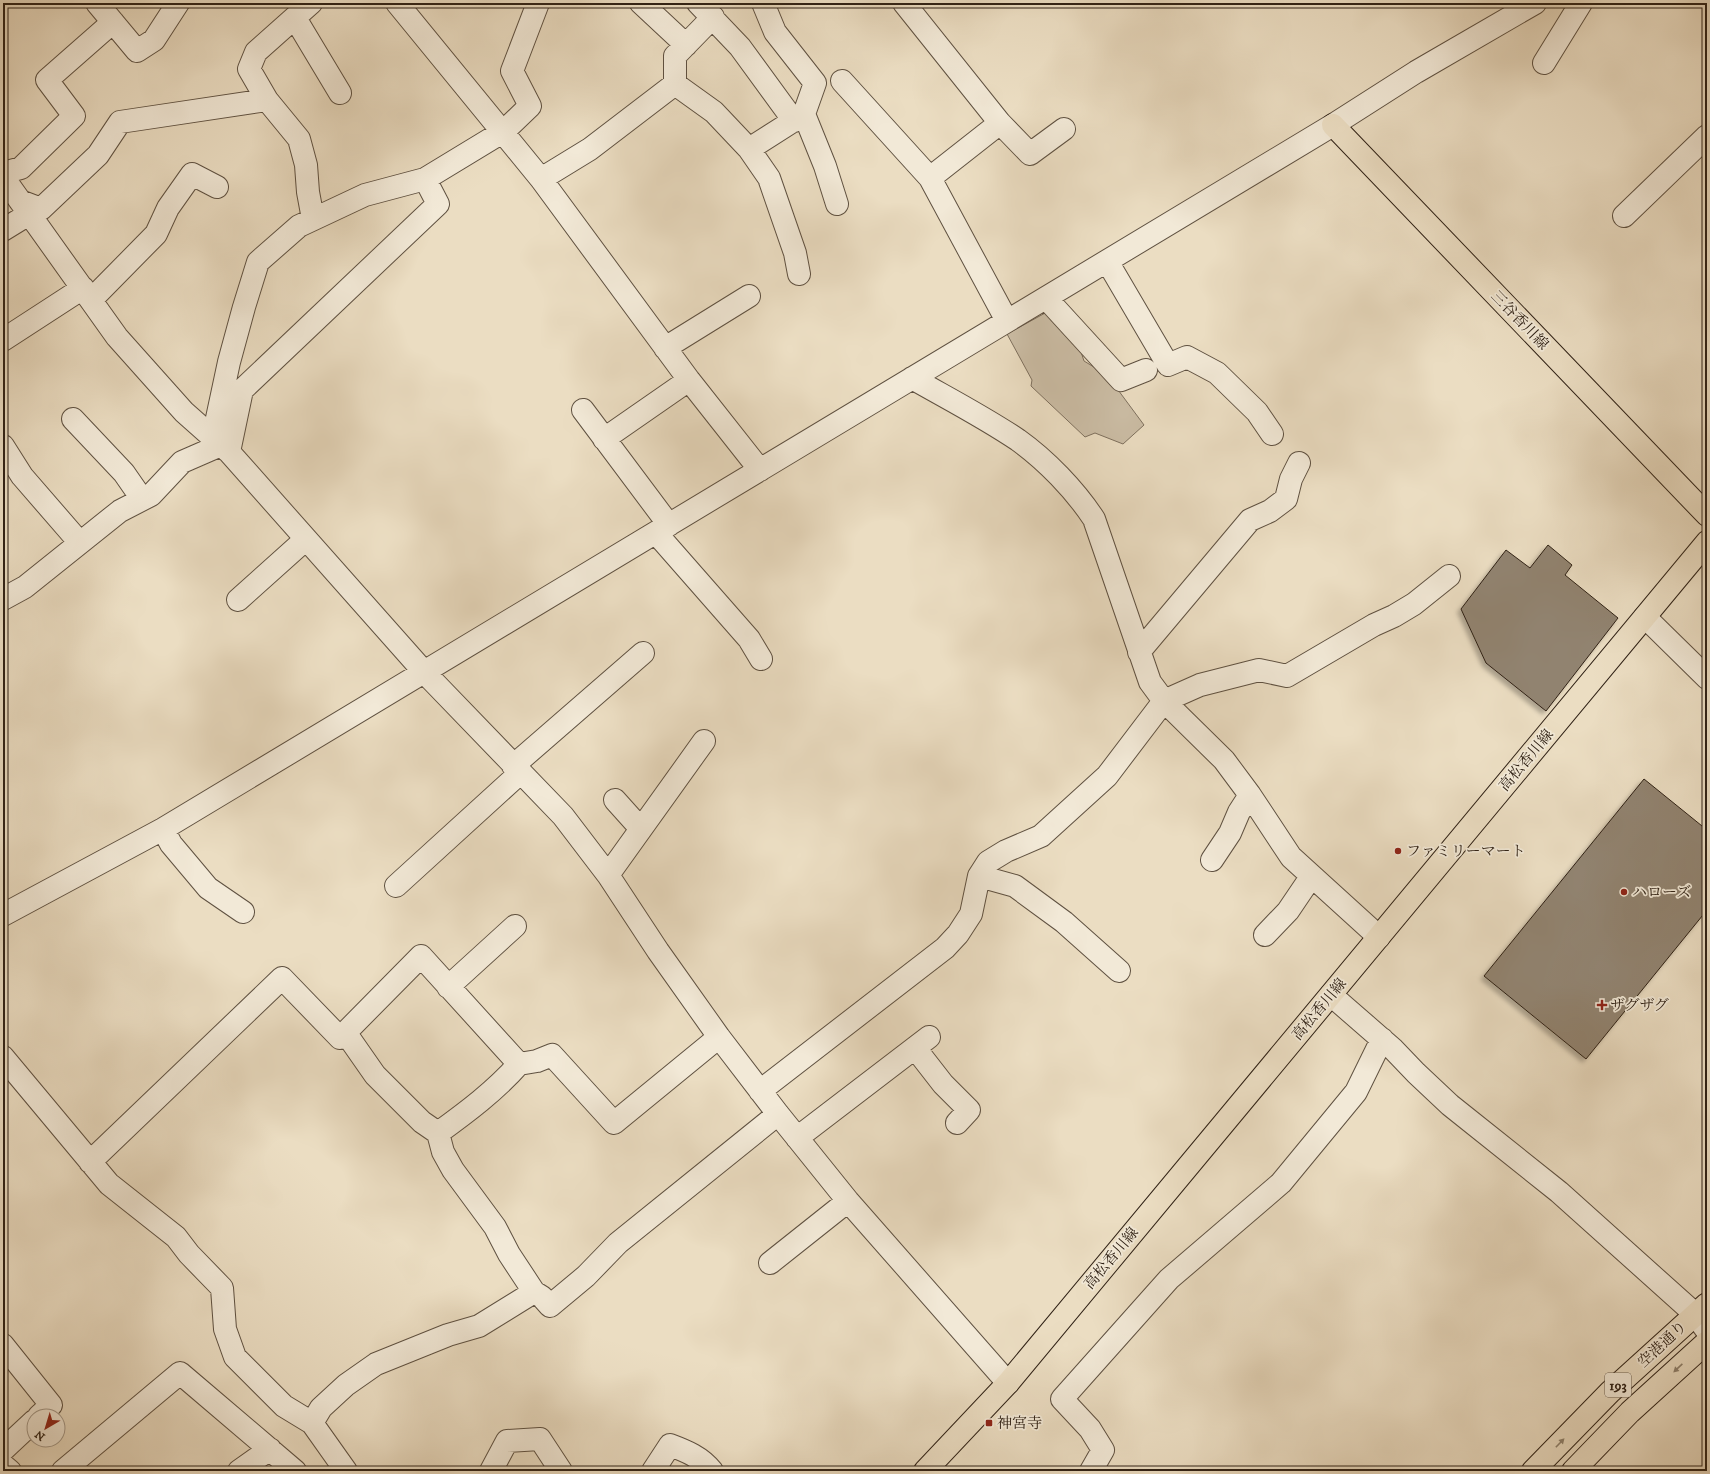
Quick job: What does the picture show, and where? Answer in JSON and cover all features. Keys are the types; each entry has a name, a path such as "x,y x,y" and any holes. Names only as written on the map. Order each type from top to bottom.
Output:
{"main road":[{"name":"三谷香川線","path":"1333,125 1707,515"},
{"name":"高松香川線","path":"925,1471 1008,1383 1707,542"},
{"name":"空港通り","path":"1533,1471 1610,1392 1703,1316"},
{"name":"空港通り","path":"1572,1471 1630,1412 1707,1342"}],"street":[{"path":"97,3 137,51 154,40 174,5"},
{"path":"311,3 256,52 249,69 267,100 299,139 306,165 308,192 313,219"},
{"path":"397,3 542,179 665,348 760,470"},
{"path":"221,445 229,362 258,262 299,226 365,195 425,179 504,131 530,106 512,71 538,3"},
{"path":"641,3 686,45"},
{"path":"749,149 799,117 815,83 775,32 763,3"},
{"path":"904,3 1000,123 1030,154 1064,129"},
{"path":"3,915 163,829 425,673 1333,125 1416,72 1535,3"},
{"path":"1544,63 1581,3"},
{"path":"675,84 675,56 686,45 705,10 740,47 799,117 825,166 837,204"},
{"path":"295,18 340,93"},
{"path":"113,22 47,80 74,116 21,168 4,179 122,342 184,412 221,445 425,673 563,816 608,874 658,951 719,1037 778,1114 848,1201 1008,1383"},
{"path":"842,80 930,178 1006,321"},
{"path":"542,179 590,149 675,84"},
{"path":"675,84 714,112 749,149 769,178 796,253 799,274"},
{"path":"3,230 25,208 41,209 98,155 120,122 267,100"},
{"path":"930,178 1000,123"},
{"path":"1624,216 1707,136"},
{"path":"3,340 87,294 156,234 168,208 192,174 217,186"},
{"path":"3,599 25,587 120,511 151,495 182,462 221,445 242,390 438,204 425,179"},
{"path":"1107,261 1168,365 1187,357 1217,373 1257,412 1272,434"},
{"path":"665,348 749,296"},
{"path":"1046,298 1121,380 1146,370"},
{"path":"912,378 1018,441 1060,476 1084,504 1094,519 1150,682 1164,701 1224,760 1250,795 1291,857 1379,938"},
{"path":"604,439 689,380"},
{"path":"584,410 662,529 749,639 761,659"},
{"path":"73,419 124,473 142,499"},
{"path":"3,446 22,476 74,536"},
{"path":"1139,652 1250,520 1270,511 1286,499 1290,479 1299,463"},
{"path":"238,600 306,539"},
{"path":"760,1091 945,948 958,934 971,914 979,876 988,862 1006,851 1041,836 1107,776 1164,701 1200,685 1259,670 1286,676 1414,604 1449,576"},
{"path":"1645,617 1707,678"},
{"path":"396,886 642,653"},
{"path":"608,874 704,741"},
{"path":"1212,860 1230,833 1238,812 1250,795"},
{"path":"616,800 641,829"},
{"path":"163,829 171,844 208,888 243,912"},
{"path":"979,876 1014,886 1064,922 1119,971"},
{"path":"1265,935 1288,911 1311,877"},
{"path":"448,987 515,926"},
{"path":"90,1162 282,978 340,1038 421,956 519,1064"},
{"path":"1331,995 1382,1039 1450,1105 1559,1192 1703,1316"},
{"path":"345,1032 375,1075 422,1122 438,1133 443,1152 453,1170 495,1227 509,1254 534,1292 542,1297 550,1306 586,1276 618,1243 778,1114"},
{"path":"438,1133 476,1105 504,1081 519,1064 552,1056 614,1123 719,1037"},
{"path":"1091,1471 1103,1450 1090,1429 1062,1399 1169,1279 1281,1183 1356,1092 1382,1039"},
{"path":"797,1138 922,1042 943,1084 969,1110 957,1123"},
{"path":"3,1057 108,1184 176,1237 189,1254 222,1288 225,1329 234,1357 284,1406 312,1423 346,1471"},
{"path":"770,1262 848,1201"},
{"path":"312,1423 321,1408 346,1385 376,1364 448,1335 479,1326 534,1292"},
{"path":"3,1344 51,1405 48,1408"},
{"path":"63,1471 180,1373 295,1471"},
{"path":"3,1450 26,1428"},
{"path":"491,1471 507,1441 540,1439 561,1471"},
{"path":"653,1471 670,1446 687,1451 707,1464 712,1471"},
{"path":"239,1471 270,1449"},
{"path":"3,1465 10,1471"}],"shaded area":[{"path":"1047,312 1079,346 1084,361 1107,375 1144,425 1123,444 1095,433 1085,437 1031,386 1032,380 1007,334"}],"building":[{"path":"1548,545 1572,565 1565,575 1618,618 1546,711 1486,663 1461,609 1506,550 1530,568"},
{"path":"1644,779 1707,830 1707,910 1586,1059 1484,976"}],"place":[{"name":"ファミリーマート","path":"1398,851"},
{"name":"ハローズ","path":"1624,892"},
{"name":"ザグザグ","path":"1602,1005"},
{"name":"神宮寺","path":"989,1423"}]}
